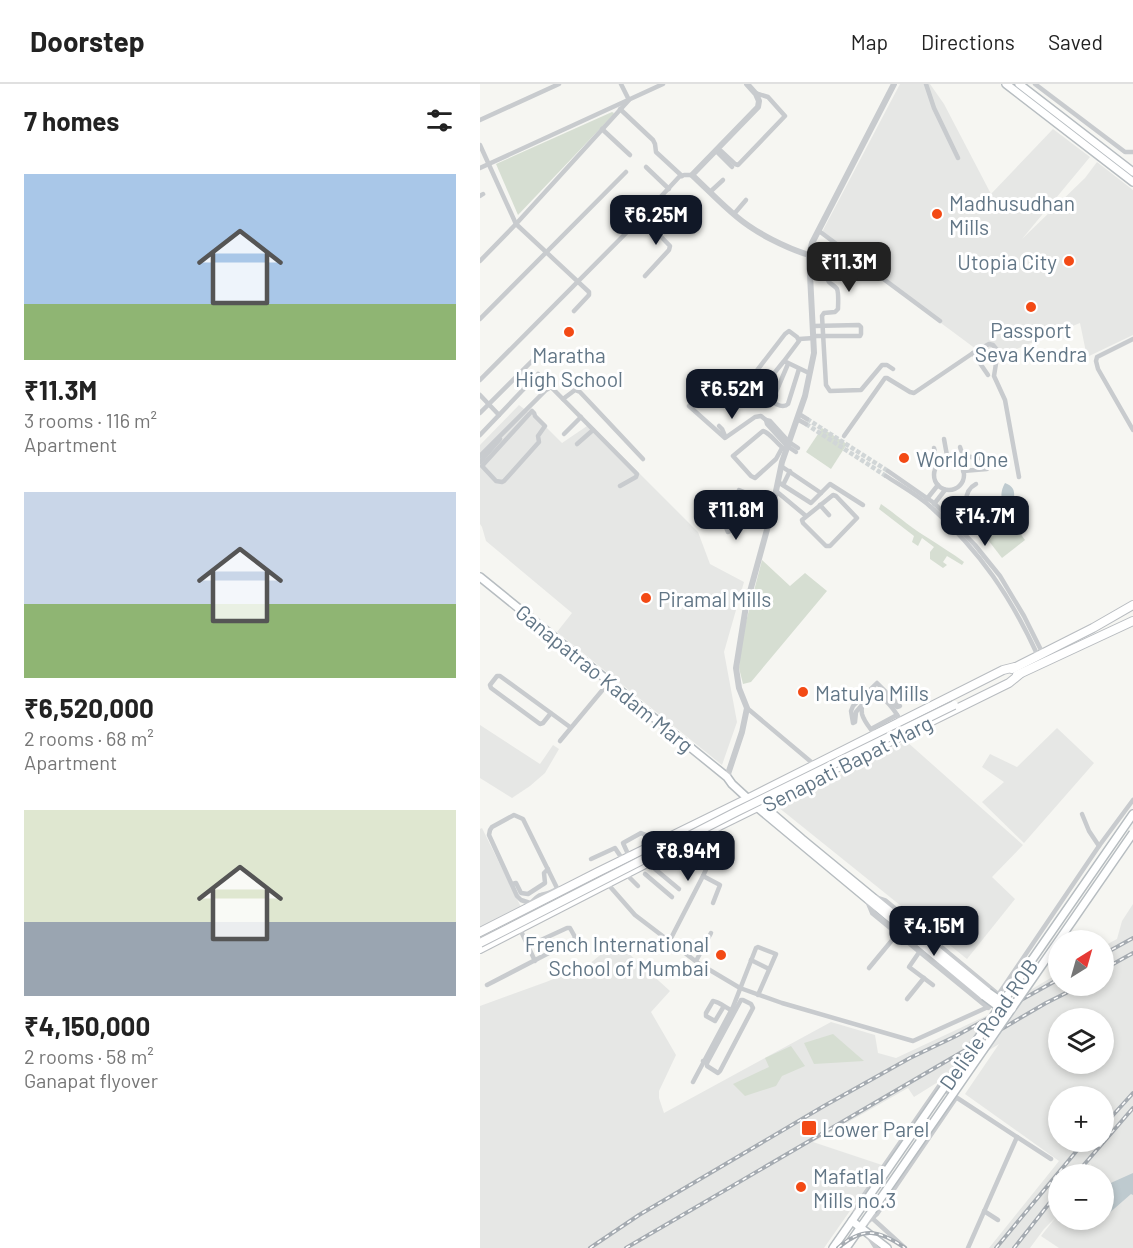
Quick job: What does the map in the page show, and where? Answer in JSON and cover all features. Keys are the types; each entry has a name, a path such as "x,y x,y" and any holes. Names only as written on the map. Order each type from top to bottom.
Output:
{"main road":[{"path":"1006,84 1133,182"},
{"path":"1019,84 1133,172"},
{"name":"Ganapatrao Kadam Marg","path":"480,577 729,778 732,784 751,797 784,827 1010,1012"},
{"path":"1018,671 1040,655 1133,608"},
{"path":"1112,627 1133,608"},
{"path":"480,937 1133,615"},
{"path":"1093,628 1112,627 1133,621"},
{"name":"Senapati Bapat Marg","path":"480,932 626,856 815,765 899,718 1003,670 1018,671"},
{"name":"Senapati Bapat Marg","path":"480,949 719,826 1009,683 1018,671"},
{"path":"480,943 953,703"},
{"name":"Delisle Road ROB","path":"833,1248 1133,814"},
{"name":"Delisle Road ROB","path":"846,1248 872,1214 1133,833"},
{"path":"511,917 510,925 515,930 518,929"},
{"path":"852,1221 887,1248"}],"street":[{"path":"480,120 560,84"},
{"path":"621,84 629,100"},
{"path":"480,168 663,84"},
{"path":"747,84 759,101 758,107"},
{"path":"780,483 780,462 805,396 814,352 809,255 812,243 894,84"},
{"path":"926,84 934,108 958,158"},
{"path":"1035,84 1125,152 1133,152"},
{"path":"719,151 738,165 784,118 785,114 768,97 754,93"},
{"path":"1043,102 1049,94"},
{"path":"480,380 682,176 692,175 719,151 768,97"},
{"path":"480,261 629,100"},
{"path":"620,109 653,140 656,152 682,176"},
{"path":"1061,126 1072,111"},
{"path":"602,129 630,155"},
{"path":"1107,152 1114,143"},
{"path":"480,145 516,224 589,294 574,311"},
{"path":"719,151 732,167"},
{"path":"646,167 669,189"},
{"path":"480,319 626,172"},
{"path":"692,175 734,214 759,232 809,255"},
{"path":"710,192 723,180"},
{"path":"734,214 746,200"},
{"path":"642,217 670,246 645,276"},
{"path":"819,231 940,321"},
{"path":"848,252 836,258 828,271 828,279 837,291 838,309 835,312 822,314 826,385 830,391 861,390 882,365 893,369"},
{"path":"799,339 786,362 759,392 755,393 748,387 748,382 787,332 791,332 799,339 823,336 860,336 861,333 859,325 813,326"},
{"path":"1133,339 1097,357 1096,361 1098,369 1133,430"},
{"path":"1127,342 1133,346"},
{"path":"844,436 885,378 914,393 989,344 998,351 994,376 1005,400 1019,477"},
{"path":"972,353 988,375"},
{"path":"480,413 534,359"},
{"path":"786,362 809,373"},
{"path":"786,362 772,402 774,404 783,406 788,404 799,369"},
{"path":"480,435 538,374"},
{"path":"480,456 548,387 554,389 637,474 636,477 620,486"},
{"path":"563,399 574,390 580,392 643,459"},
{"path":"480,395 499,415"},
{"path":"690,406 725,438"},
{"path":"480,462 527,410 532,411"},
{"path":"532,411 545,426 538,436 539,442 504,481 497,482 482,466 532,411"},
{"path":"725,438 755,417 761,416 786,447"},
{"path":"798,416 807,422"},
{"path":"564,434 581,417"},
{"path":"719,426 725,438"},
{"path":"577,444 593,430"},
{"path":"780,462 753,478 733,456 763,430 786,447 797,450"},
{"path":"944,439 948,461"},
{"path":"960,447 967,456 980,458"},
{"path":"926,461 933,458 936,453 934,448"},
{"path":"959,465 967,456"},
{"path":"933,458 939,464"},
{"path":"954,461 959,465 963,471 961,484 954,489 945,490 938,485 934,475 939,464 954,461"},
{"path":"780,462 821,493"},
{"path":"963,471 987,469"},
{"path":"729,778 747,708 736,676 746,606 776,491 790,471"},
{"path":"887,474 933,505 975,545 1004,586 1040,655"},
{"path":"780,483 811,503 830,484 863,505"},
{"path":"961,484 969,489"},
{"path":"966,502 969,489 976,484"},
{"path":"926,500 938,485"},
{"path":"739,490 772,504"},
{"path":"933,505 945,490"},
{"path":"776,491 806,516"},
{"path":"834,495 857,518 830,546 826,546 803,524 802,520 820,506 834,495"},
{"path":"723,509 753,496"},
{"path":"820,506 829,515"},
{"path":"758,521 760,513"},
{"path":"724,523 728,532 754,521 768,524"},
{"path":"551,713 540,724 490,686 497,676 500,676 551,713 570,727"},
{"path":"560,741 610,681"},
{"path":"877,683 900,706 897,707 878,691 866,699 862,705 856,712 856,720 853,723 851,708 877,683"},
{"path":"871,696 885,700 899,718"},
{"path":"862,705 862,713 873,732"},
{"path":"747,708 815,765 820,776"},
{"path":"598,872 635,915 697,962 740,988 793,1007 912,1041 988,1007 1133,800"},
{"path":"1082,814 1099,846"},
{"path":"514,815 523,819 548,869 557,889 530,903 521,900 517,896 489,835 492,826 514,815"},
{"path":"669,942 717,846 719,826 714,815"},
{"path":"626,856 623,843 641,833 654,844"},
{"path":"591,859 615,848 626,856"},
{"path":"512,884 516,883 521,892 528,894 545,884 545,872 548,869"},
{"path":"655,869 679,889"},
{"path":"626,874 638,886"},
{"path":"645,874 672,897"},
{"path":"704,876 720,885 713,903"},
{"path":"541,899 551,912"},
{"path":"988,1007 873,913 871,899 885,902 998,995"},
{"path":"487,985 574,940 575,937 569,927 528,946"},
{"path":"518,929 535,961"},
{"path":"697,962 711,933"},
{"path":"869,968 898,933"},
{"path":"693,1082 733,1009 757,947 775,953 776,956 758,995"},
{"path":"920,951 909,965 933,985"},
{"path":"751,960 770,969"},
{"path":"907,999 924,978"},
{"path":"705,1062 706,1066 717,1072 720,1071 753,1006 742,1000 733,1009"},
{"path":"723,1006 733,1009"},
{"path":"852,1221 859,1202 939,1086 1050,1159"},
{"path":"872,1214 877,1214 956,1098"},
{"path":"968,1248 1017,1137"},
{"path":"984,1211 998,1220"},
{"path":"872,1214 905,1248"},
{"path":"862,1228 876,1248"}],"shaded area":[{"name":"Madhusudhan Mills","path":"900,84 930,84 944,104 991,194 1053,129 1090,157 1022,239 1085,178 1097,162 1133,190 1133,335 1087,357 1080,323 997,357 980,352 821,234"},
{"path":"612,112 613,115 518,215 496,164"},
{"name":"Piramal Mills","path":"519,405 562,443 590,424 698,532 710,564 744,582 724,652 737,722 722,765 557,632 572,613 486,541 480,524 480,445"},
{"path":"822,428 847,444 831,469 806,452"},
{"path":"1005,483 1014,490 1015,508 1024,526 1022,528 1019,529 1002,502 1001,496"},
{"path":"881,504 964,562 962,565 947,556 943,562 947,565 943,568 930,559 930,552 934,547 922,538 918,546 912,542 914,536 879,509"},
{"path":"1009,518 1025,540 1002,558 985,536"},
{"path":"762,560 790,586 805,573 827,591 751,682 743,684 739,668 742,637"},
{"path":"480,725 540,764 553,745 559,749 545,773 512,798 480,778"},
{"path":"1057,728 1094,763 1024,843 982,802 1004,782 982,767 990,754 1017,767"},
{"path":"906,741 1023,845 992,877 1015,899 967,959 778,807"},
{"path":"482,828 521,907 480,927 480,829"},
{"path":"1133,904 1133,1248 1059,1248 1041,1236 1048,1227 1048,1230 1114,1230 1114,1164 1057,1164 1059,1161 965,1094 999,1044 914,1097 908,1088 813,1142 882,1165 824,1248 480,1248 480,1006 588,965 616,942 670,991 651,1012 676,1055 659,1091 664,1113 831,1022 875,1035 878,1053 896,1058 988,1015 1048,980 1048,996 1114,996 1114,941 1117,939 1122,921"},
{"path":"833,1034 864,1061 814,1064 804,1043"},
{"path":"791,1046 805,1066 782,1076 776,1086 745,1096 733,1084 769,1067 765,1058"},
{"path":"1133,1173 1133,1195 1131,1194 1114,1209 1114,1182"},
{"path":"1048,1175 1048,1225 1030,1248 989,1248"}],"tunnel":[{"path":"807,419 888,471"},
{"path":"806,424 886,476"}],"railway":[{"path":"1114,948 1133,938"},
{"path":"1114,963 1133,953"},
{"path":"590,1248 639,1215 824,1106 1048,985"},
{"path":"626,1248 1060,996"},
{"path":"1114,1114 1133,1093"},
{"path":"1085,1164 1133,1108"},
{"path":"996,1248 1076,1152"},
{"path":"1014,1248 1048,1205"},
{"path":"838,1248 855,1236 871,1233 887,1237 905,1248"}],"place":[{"name":"Madhusudhan Mills","path":"937,214"},
{"name":"Utopia City","path":"1069,261"},
{"name":"Passport Seva Kendra","path":"1031,307"},
{"name":"Maratha High School","path":"569,332"},
{"name":"World One","path":"904,458"},
{"name":"Piramal Mills","path":"646,598"},
{"name":"Matulya Mills","path":"803,692"},
{"name":"French International School of Mumbai","path":"721,955"},
{"name":"Lower Parel","path":"809,1128"},
{"name":"Mafatlal Mills no.3","path":"801,1187"}]}
